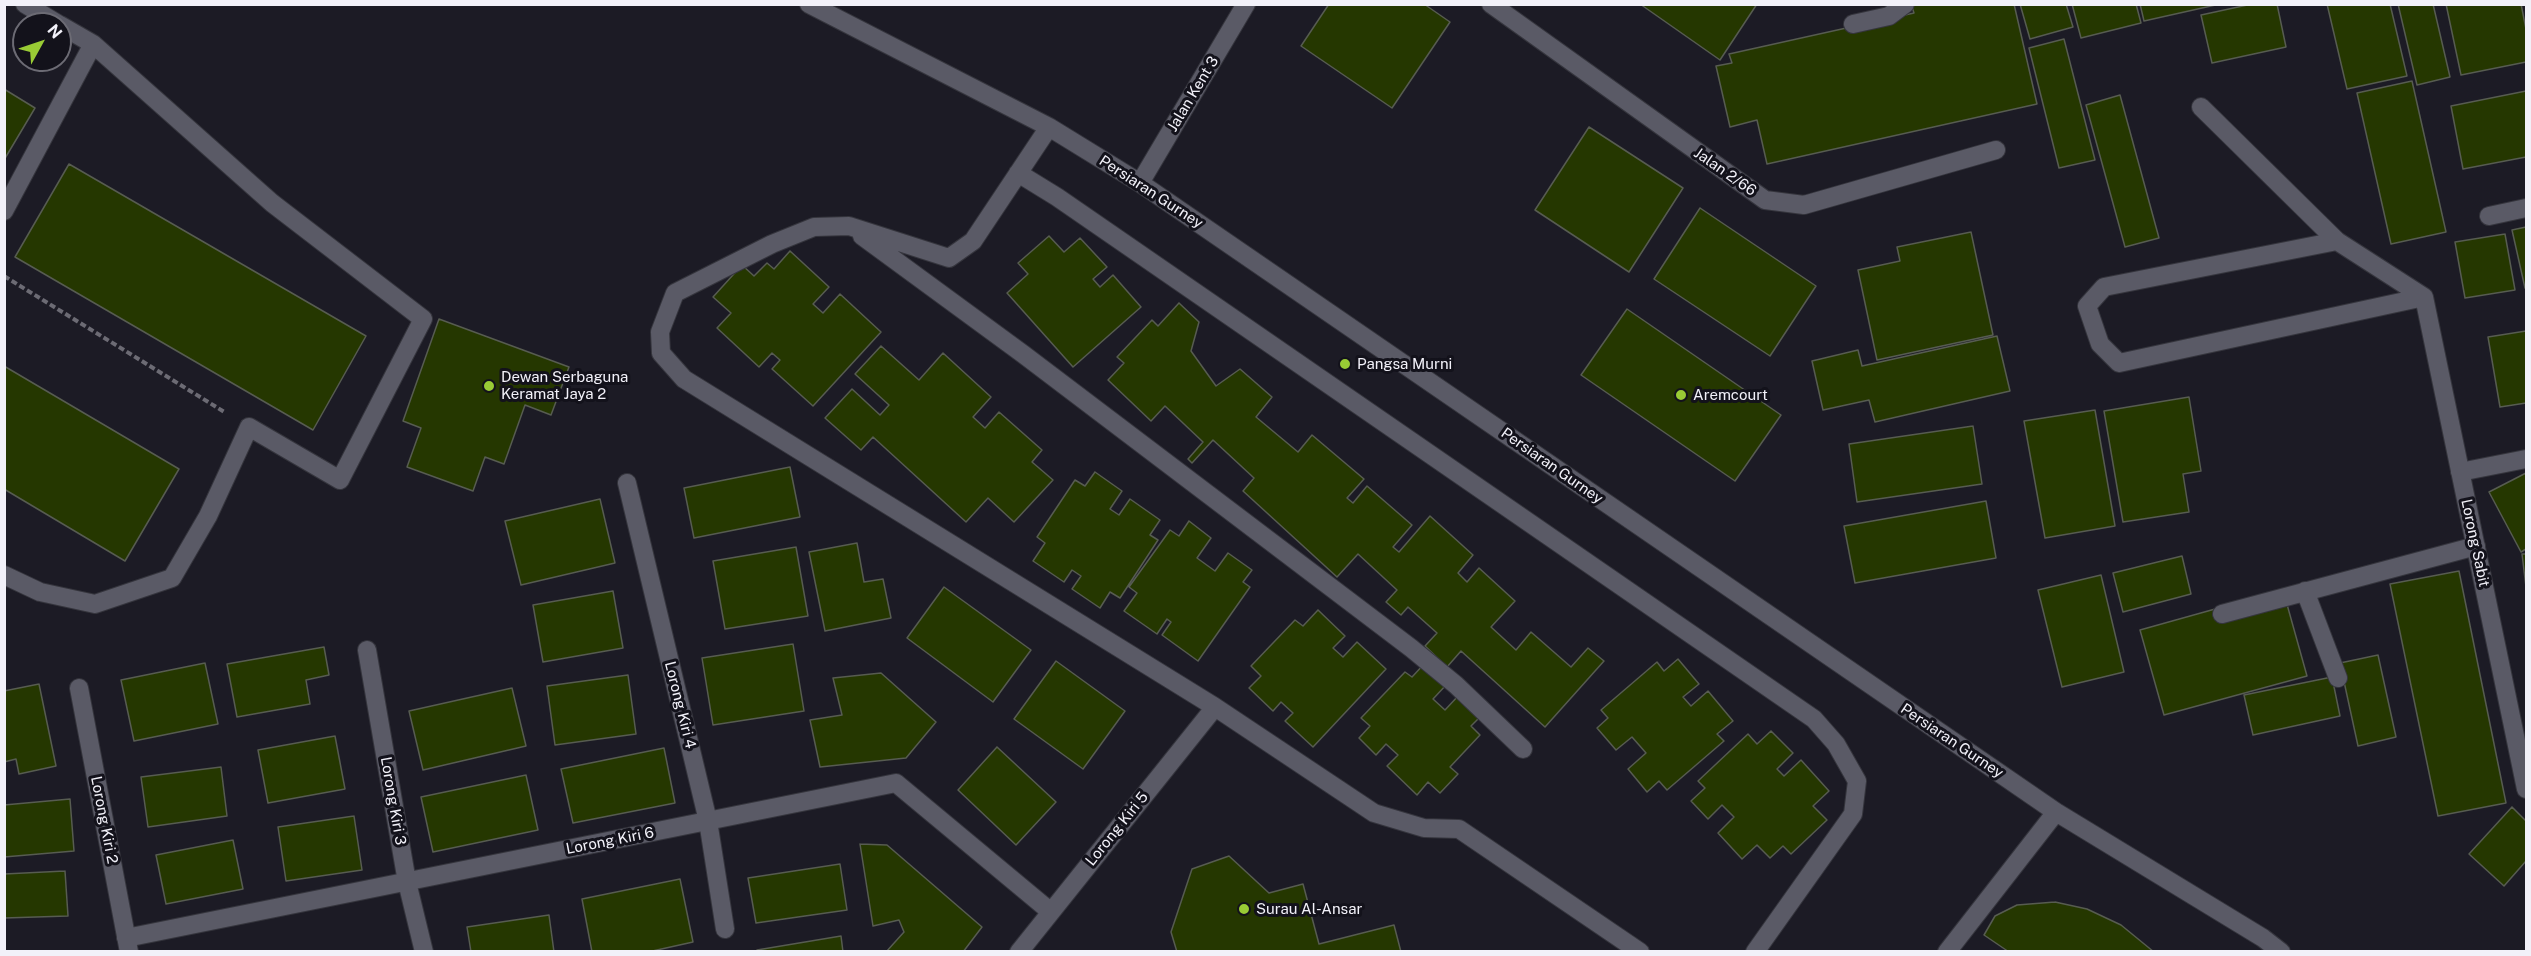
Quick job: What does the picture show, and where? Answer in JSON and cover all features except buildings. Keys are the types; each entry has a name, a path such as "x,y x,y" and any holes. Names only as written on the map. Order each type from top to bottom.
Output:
{"street":[{"path":"25,4 38,12"},
{"name":"Persiaran Gurney","path":"809,4 1049,127 1140,183 2056,812 2281,951"},
{"name":"Jalan Kent 3","path":"1140,183 1245,4"},
{"name":"Jalan 2/66","path":"1491,4 1765,200 1803,205 1996,150"},
{"path":"1853,24 1889,16 1905,4"},
{"path":"4,575 40,592 95,604 172,578 208,516 249,427 340,480 423,319 272,203 93,45 72,33"},
{"path":"4,212 93,45"},
{"path":"2201,107 2337,241 2424,297"},
{"path":"1049,127 973,241 949,258 849,226 814,227 772,244 675,293 660,332 661,353 684,379 1215,707 1374,813 1424,828 1460,830 1640,951"},
{"path":"1018,173 1057,197 1814,719 1836,744 1857,781 1852,814 1755,951"},
{"path":"2489,216 2526,208"},
{"path":"849,226 1023,354 1411,648 1456,685 1523,749"},
{"path":"2337,241 2104,287 2087,306 2100,344 2118,363 2424,297"},
{"name":"Lorong Sabit","path":"2424,297 2526,789"},
{"path":"2460,472 2526,459"},
{"name":"Lorong Kiri 4","path":"627,483 708,821 725,929"},
{"path":"2222,614 2476,546"},
{"path":"2305,591 2338,678"},
{"name":"Lorong Kiri 3","path":"367,650 407,882 424,951"},
{"name":"Lorong Kiri 2","path":"79,688 127,945"},
{"name":"Lorong Kiri 5","path":"1020,951 1215,707"},
{"name":"Lorong Kiri 6","path":"127,945 407,882 896,783 1051,912"},
{"path":"1947,951 2056,812"}],"path":[{"path":"4,276 249,427"}],"place":[{"name":"Pangsa Murni","path":"1345,364"},
{"name":"Dewan Serbaguna Keramat Jaya 2","path":"489,386"},
{"name":"Aremcourt","path":"1681,395"},
{"name":"Surau Al-Ansar","path":"1244,909"}]}
